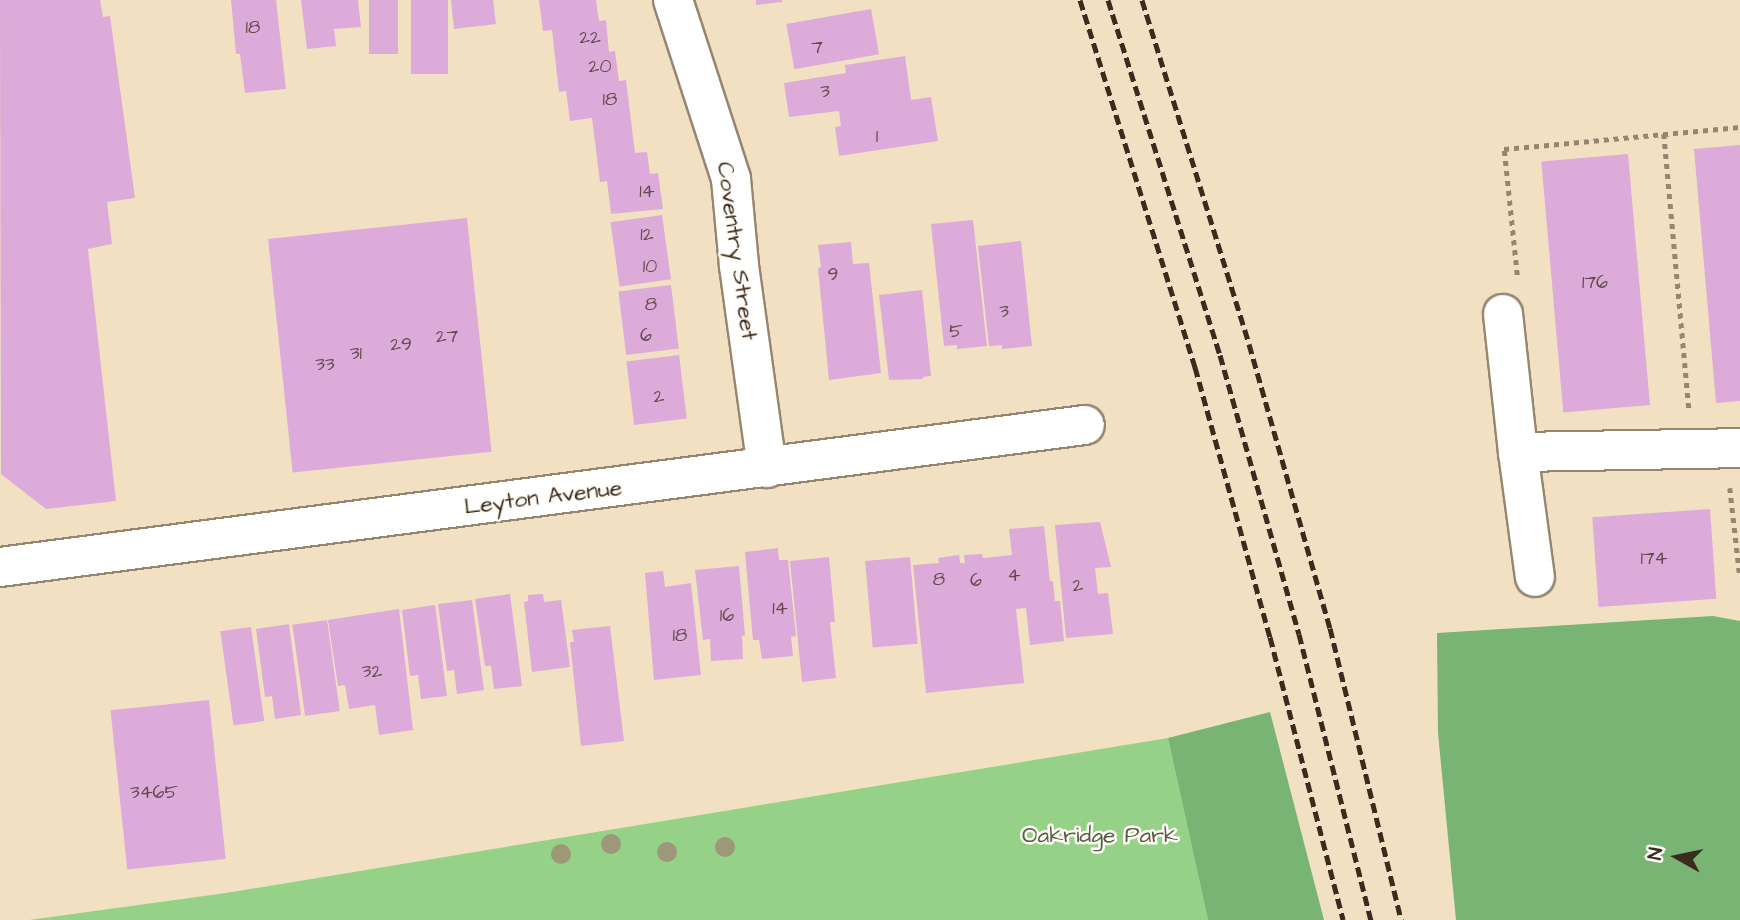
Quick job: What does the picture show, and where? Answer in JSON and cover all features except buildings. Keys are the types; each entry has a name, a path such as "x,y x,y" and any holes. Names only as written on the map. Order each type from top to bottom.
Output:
{"street":[{"name":"Coventry Street","path":"673,0 732,179 739,266 767,467"},
{"path":"1511,301 1517,452 1535,578"},
{"name":"Leyton Avenue","path":"0,567 1085,425"},
{"path":"1517,452 1719,449"}],"path":[{"path":"1511,301 1504,149 1740,127"},
{"path":"1664,134 1740,577"}],"green space":[{"path":"1713,616 1740,621 1740,920 1456,920 1438,733 1437,633"},
{"path":"1270,712 1324,920 1208,920 1168,738"},
{"name":"Oakridge Park","path":"1168,738 1208,920 29,920 226,893"}],"railway":[{"path":"1080,0 1195,367 1270,637 1343,920"},
{"path":"1108,0 1220,355 1299,634 1371,920"},
{"path":"1142,0 1249,344 1330,628 1401,920"}]}
